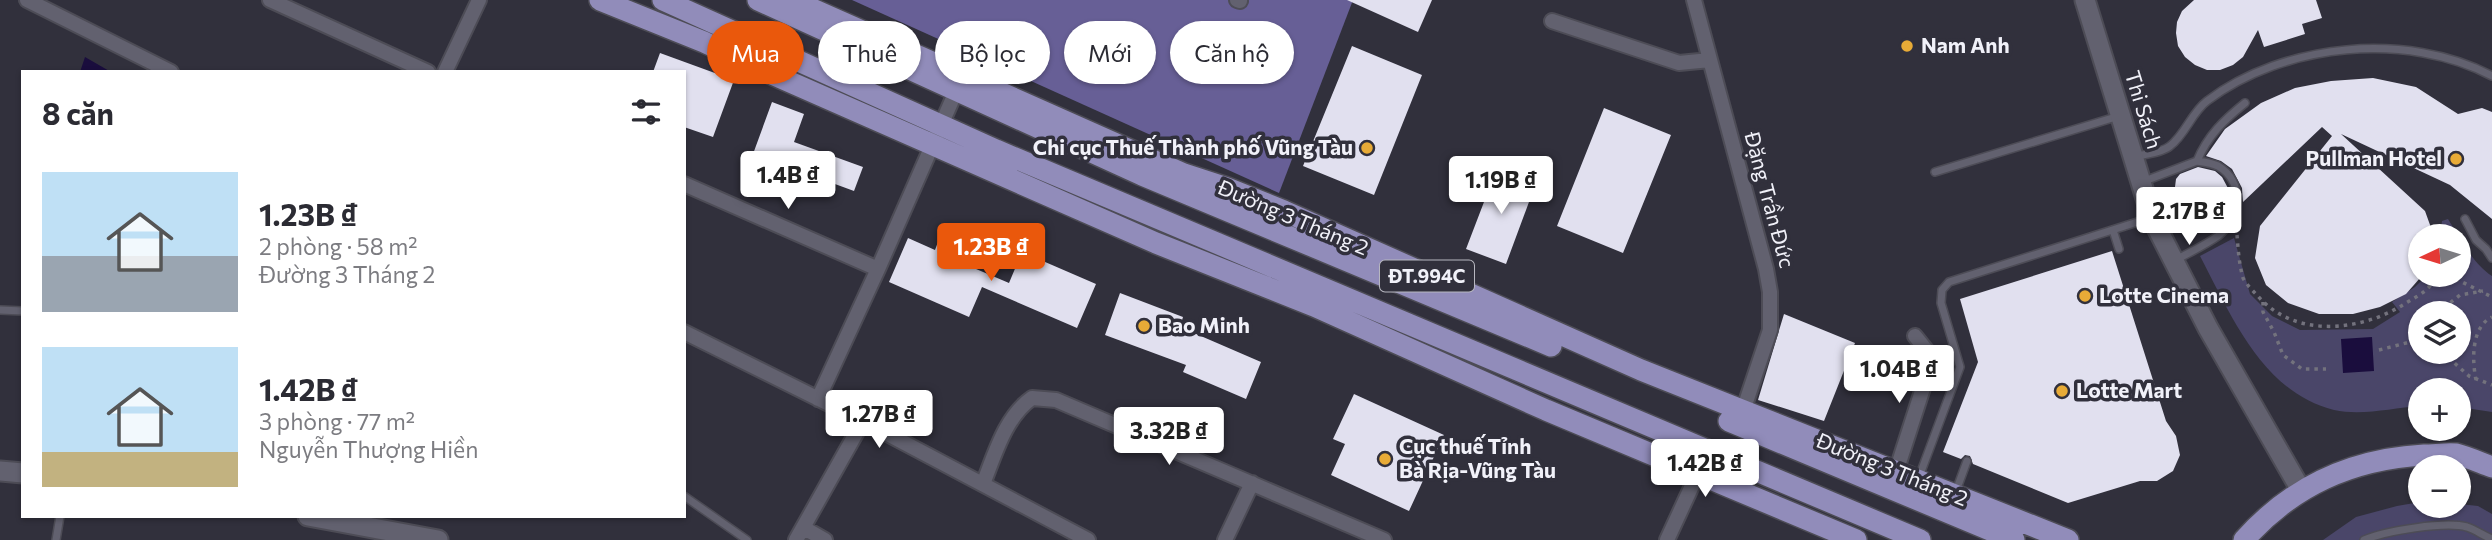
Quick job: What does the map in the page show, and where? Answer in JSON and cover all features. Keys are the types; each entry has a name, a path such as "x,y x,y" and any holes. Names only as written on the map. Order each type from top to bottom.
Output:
{"main road":[{"name":"ĐT.994C","path":"600,0 707,33"},
{"name":"ĐT.994C","path":"663,0 707,32"},
{"name":"Đường 3 Tháng 2","path":"758,0 935,72"},
{"name":"Đường 3 Tháng 2","path":"792,0 935,70"},
{"name":"ĐT.994C","path":"804,76 937,135 1920,540"},
{"name":"Đường 3 Tháng 2","path":"964,84 1142,174 1915,489 2014,540"},
{"name":"ĐT.994C","path":"937,135 1156,243 1380,335 1697,475 1856,540"},
{"name":"Đường 3 Tháng 2","path":"1714,407 1743,411 1896,472 1915,489 1954,495 2068,540"},
{"path":"2244,540 2265,517 2301,490 2345,468 2399,457 2455,454 2492,467"}],"street":[{"path":"27,0 167,70"},
{"path":"270,0 424,70"},
{"path":"446,70 479,0"},
{"name":"Đặng Trần Đức","path":"1694,0 1770,292 1770,330 1743,411"},
{"name":"Thi Sách","path":"2085,0 2152,218 2208,328 2301,490"},
{"path":"1552,21 1679,63 1710,60"},
{"path":"818,399 959,84"},
{"path":"686,185 878,269"},
{"path":"686,333 863,421 1088,540"},
{"path":"1896,472 1931,363 1927,351 1915,336"},
{"path":"983,484 1004,432 1021,406 1032,398 1056,400 1384,540"},
{"path":"825,540 800,534 863,421"},
{"path":"1667,540 1697,475 1699,447"},
{"path":"0,471 21,473"},
{"path":"1225,540 1252,482"},
{"path":"319,518 438,540"}],"lane":[{"path":"2133,157 2169,147 2205,102 2263,69 2316,53 2383,48 2438,56 2492,76"},
{"path":"2197,160 2205,142 2222,121 2245,103"},
{"path":"1935,172 2121,115"},
{"path":"2141,182 2197,160 2217,165 2232,178 2238,199 2232,220 2219,235 2174,261"},
{"path":"1915,489 1960,367 1941,303 1942,290 1949,282 2152,218"},
{"path":"2465,219 2476,240 2486,248 2492,258"},
{"path":"2113,230 2119,249"},
{"path":"0,310 21,310"},
{"path":"1954,495 1967,461"},
{"path":"686,497 747,540"},
{"path":"56,540 60,518"},
{"path":"2364,540 2388,531 2423,527 2466,527 2492,539"}],"path":[{"path":"2238,234 2244,280 2263,302 2302,324 2360,324 2398,308 2430,287"},
{"path":"2471,286 2492,298"},
{"path":"2452,301 2459,295 2483,291"},
{"path":"2263,302 2263,312 2283,355 2302,369 2326,369"},
{"path":"2476,380 2473,361 2477,337 2481,326 2492,317"},
{"path":"2379,350 2408,343"},
{"path":"2453,364 2476,380 2492,385"}],"shaded area":[{"path":"852,0 1353,0 1279,193 1038,84 1050,84 1050,21 935,21 935,38 921,31 921,21 898,21"},
{"path":"85,57 108,70 81,70"},
{"path":"2448,219 2451,224 2442,224 2442,221"},
{"path":"2234,238 2250,294 2272,316 2300,330 2373,329 2400,312 2392,302 2415,287 2471,287 2471,255 2492,276 2492,412 2471,409 2471,378 2408,378 2408,407 2345,412 2309,401 2287,387 2268,369 2252,348 2237,326 2200,256"},
{"path":"2372,337 2374,371 2343,373 2341,339"},
{"path":"2408,504 2408,518 2471,518 2471,505 2478,506 2492,514 2492,540 2323,540 2356,517"}],"building":[{"path":"1347,0 1432,0 1418,32"},
{"path":"2194,0 2316,0 2322,18 2302,24 2305,34 2264,47 2258,30 2243,57 2233,65 2220,70 2207,70 2185,57 2178,46 2177,22 2182,11"},
{"path":"1352,46 1422,75 1374,195 1303,166"},
{"path":"660,53 707,70 707,84 733,84 713,137 686,128 686,70 654,70"},
{"path":"2373,78 2416,87 2458,114 2482,108 2492,112 2492,219 2450,185 2341,134 2425,211 2430,224 2408,224 2408,287 2412,287 2406,294 2380,307 2353,314 2319,314 2288,303 2266,285 2255,258 2260,226 2332,136 2322,127 2243,202 2242,188 2232,169 2221,161 2206,156 2225,129 2261,103 2295,88 2331,81"},
{"path":"772,102 804,114 794,142 863,167 854,191 753,154"},
{"path":"1604,108 1671,135 1623,253 1557,226"},
{"path":"2198,167 2215,171 2222,177 2230,192 2229,209 2222,223 2204,229 2184,223 2173,203 2176,179 2180,174"},
{"path":"1497,168 1536,183 1506,264 1466,249"},
{"path":"908,238 935,250 938,242 966,255 962,263 1009,283 1022,252 1096,284 1077,328 982,287 969,317 889,282"},
{"name":"Lotte Mart","path":"2112,251 2166,421 2176,436 2180,455 2173,471 2157,481 2140,481 2068,503 1973,464 1970,456 1965,455 1961,459 1943,452 1978,362 1960,299"},
{"path":"1120,293 1183,317 1180,327 1261,362 1246,399 1183,372 1186,365 1105,335"},
{"path":"1784,314 1855,343 1824,421 1758,400"},
{"name":"Cục thuế Tỉnh Bà Rịa-Vũng Tàu","path":"1354,394 1444,435 1409,511 1331,475 1345,444 1333,439"}],"place":[{"name":"Nam Anh","path":"1907,46"},
{"name":"Chi cục Thuế Thành phố Vũng Tàu","path":"1367,148"},
{"name":"Pullman Hotel","path":"2456,159"},
{"name":"Lotte Cinema","path":"2085,296"},
{"name":"Bao Minh","path":"1144,326"},
{"name":"Lotte Mart","path":"2062,391"},
{"name":"Cục thuế Tỉnh Bà Rịa-Vũng Tàu","path":"1385,459"}]}
